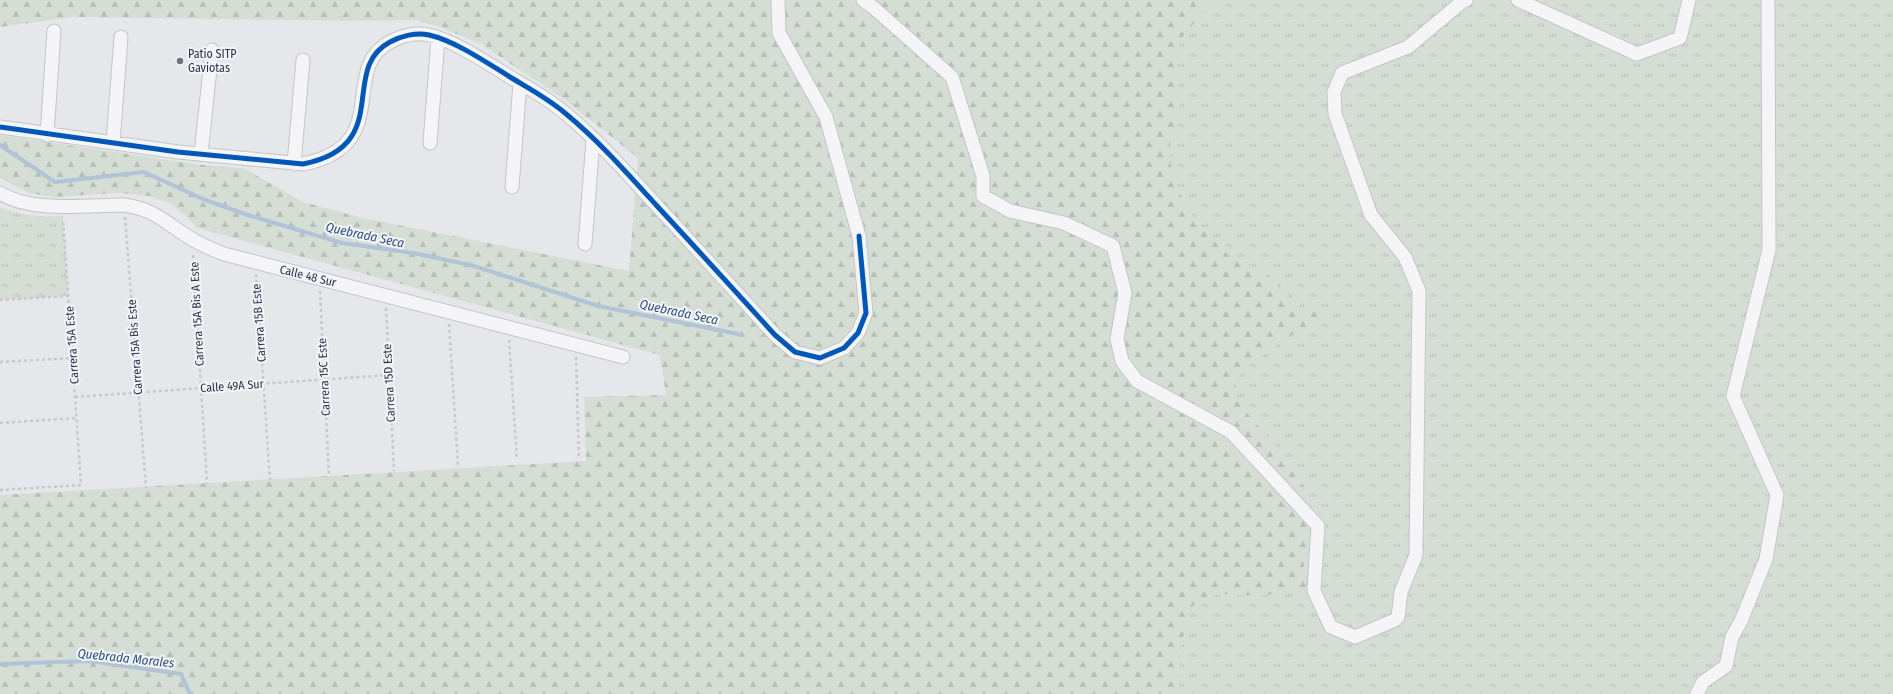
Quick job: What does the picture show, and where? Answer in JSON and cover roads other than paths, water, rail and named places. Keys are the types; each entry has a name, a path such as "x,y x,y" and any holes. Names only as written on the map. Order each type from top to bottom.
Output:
{"street":[{"path":"0,127 113,144 303,164 330,157 349,141 356,127 361,111 368,64 380,47 402,36 428,34 469,52 561,110 625,169 775,335 795,352 820,358 844,348 858,334 866,312 860,236 826,116 779,33 778,0"},
{"path":"863,0 952,77 983,176 983,196 1010,211 1064,223 1113,246 1125,293 1117,339 1122,361 1137,381 1230,432 1318,526 1314,591 1331,627 1356,637 1395,620 1398,617 1401,592 1416,554 1418,291 1405,257 1371,215 1334,114 1334,92 1342,73 1408,47 1466,0"},
{"path":"1518,0 1636,54 1680,38 1689,0"},
{"path":"1697,694 1703,682 1726,666 1732,636 1741,621 1766,559 1777,495 1733,396 1769,250 1768,0"},
{"path":"47,135 54,31"},
{"path":"113,144 121,36"},
{"path":"430,143 438,38"},
{"path":"201,154 212,50"},
{"path":"294,164 303,60"},
{"path":"512,187 520,83"},
{"path":"585,244 593,140"},
{"name":"Calle 48 Sur","path":"0,193 24,204 62,206 124,205 135,207 156,214 192,239 224,254 623,357"}],"waterway":[{"name":"Quebrada Seca","path":"0,145 55,182 144,172 205,200 251,216 342,243 413,253 471,265 598,306 738,334"},
{"name":"Quebrada Morales","path":"0,664 90,661 181,674 190,694"}],"place":[{"name":"Patio SITP Gaviotas","path":"180,61"}]}
